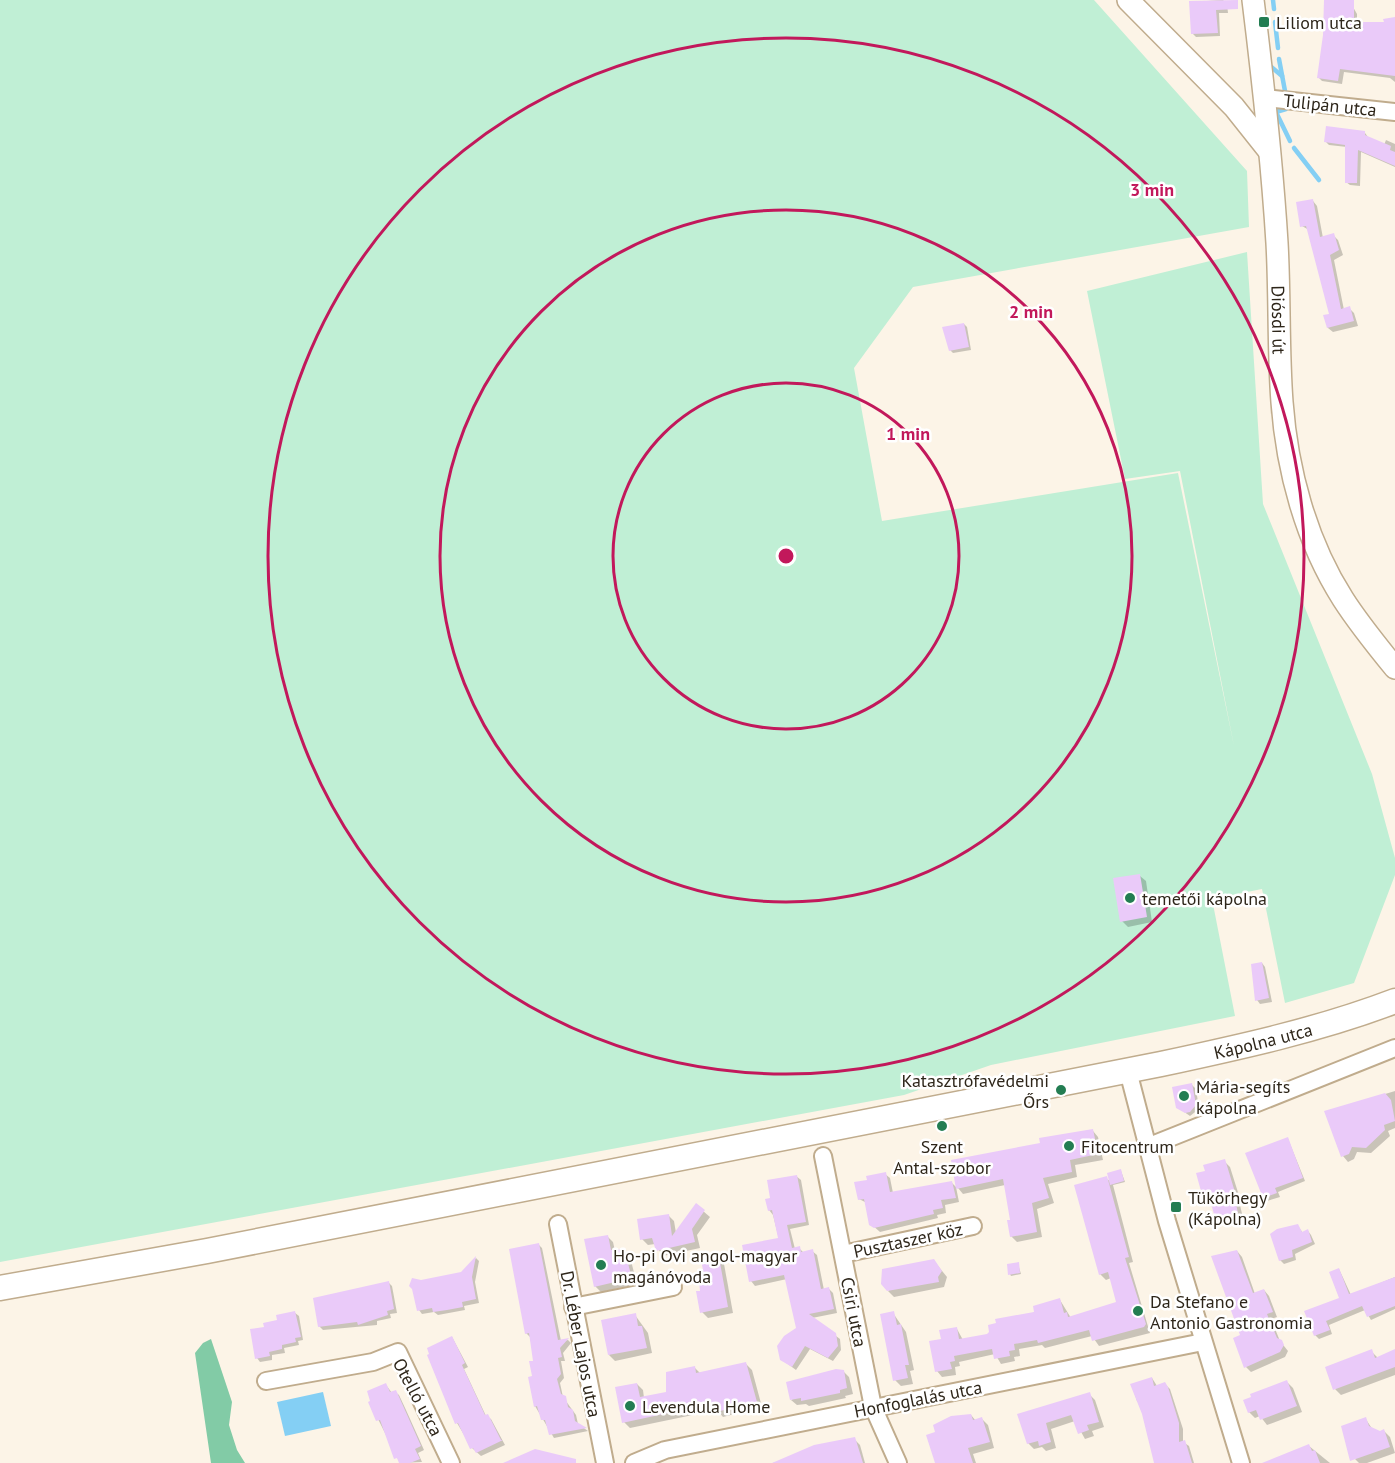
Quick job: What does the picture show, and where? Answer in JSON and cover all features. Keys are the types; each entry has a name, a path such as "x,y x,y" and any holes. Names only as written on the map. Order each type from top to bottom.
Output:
{"main road":[{"name":"Kápolna utca","path":"0,1288 207,1251 1128,1071 1297,1033 1348,1019 1395,1001"}],"street":[{"path":"1128,0 1234,107 1269,151"},
{"name":"Diósdi út","path":"1253,0 1265,98 1277,244 1282,401 1295,484 1310,530 1337,588 1365,630 1395,668"},
{"name":"Tulipán utca","path":"1265,98 1395,112"},
{"path":"1147,1147 1395,1048"},
{"path":"1128,1071 1147,1147 1203,1342 1241,1463"},
{"name":"Csiri utca","path":"823,1156 873,1407 898,1463"},
{"name":"Dr. Léber Lajos utca","path":"558,1224 605,1463"},
{"name":"Pusztaszer köz","path":"843,1254 972,1226"},
{"path":"573,1307 673,1287"},
{"name":"Honfoglalás utca","path":"634,1463 668,1457 873,1407 1203,1342"},
{"name":"Otelló utca","path":"266,1381 373,1362 398,1352 451,1463"}],"green space":[{"path":"0,0 1094,0 1247,171 1249,227 913,287 854,368 882,521 1178,473 1234,746 1180,471 1125,479 1087,291 1247,252 1263,504 1372,774 1395,858 1395,875 1354,983 1285,1003 1262,889 1212,899 1235,1016 991,1065 904,1095 0,1262"},
{"path":"211,1339 232,1402 229,1425 237,1450 245,1463 211,1463 195,1353 203,1343"}],"water":[{"path":"323,1392 331,1426 285,1436 277,1402"}],"building":[{"path":"1238,0 1238,9 1216,10 1218,33 1191,34 1189,1"},
{"path":"1324,0 1354,0 1354,22 1384,22 1383,19 1395,17 1395,76 1340,69 1338,81 1317,78 1323,35"},
{"path":"1326,126 1365,131 1365,135 1391,146 1390,150 1395,152 1395,166 1358,150 1357,183 1345,183 1345,145 1324,142"},
{"path":"1313,199 1320,237 1334,233 1339,250 1330,255 1341,309 1350,306 1354,321 1327,328 1323,315 1329,314 1306,226 1300,227 1296,202"},
{"path":"964,323 969,347 949,351 942,327"},
{"name":"temetői kápolna","path":"1140,874 1147,917 1120,922 1113,878"},
{"path":"1262,962 1269,998 1255,1001 1251,964"},
{"name":"Mária-segíts kápolna","path":"1192,1083 1196,1105 1190,1112 1185,1113 1176,1108 1172,1087"},
{"path":"1385,1093 1391,1100 1395,1121 1384,1125 1385,1130 1366,1148 1352,1147 1349,1154 1341,1157 1324,1111"},
{"path":"1093,1129 1098,1154 1070,1160 1072,1172 1043,1178 1049,1198 1032,1203 1037,1232 1010,1237 1007,1220 1010,1220 1003,1179 956,1189 951,1160 1040,1143 1039,1138"},
{"path":"1288,1137 1303,1178 1275,1188 1277,1193 1263,1198 1245,1153"},
{"path":"1225,1159 1237,1199 1235,1200 1238,1213 1215,1218 1210,1200 1204,1202 1196,1173 1205,1171 1203,1165"},
{"path":"1121,1169 1124,1181 1110,1185 1107,1173"},
{"path":"886,1172 890,1192 952,1181 956,1198 941,1200 943,1208 933,1210 934,1214 874,1228 869,1225 864,1199 858,1200 854,1182 867,1180 866,1176"},
{"path":"797,1175 806,1222 787,1225 792,1248 800,1246 801,1252 813,1249 821,1289 829,1287 834,1309 809,1314 836,1333 838,1346 828,1358 805,1346 792,1367 780,1360 777,1346 784,1336 796,1328 784,1275 749,1282 742,1245 778,1238 772,1210 768,1211 765,1199 770,1198 767,1180"},
{"path":"1107,1176 1129,1257 1125,1258 1146,1324 1144,1327 1092,1341 1089,1330 1038,1343 1037,1340 1014,1344 1015,1350 1009,1351 1010,1356 994,1359 992,1349 954,1356 955,1361 950,1362 952,1369 935,1372 929,1341 941,1339 939,1330 957,1327 959,1339 987,1334 988,1325 996,1323 995,1319 1034,1312 1033,1306 1060,1298 1064,1313 1067,1312 1068,1317 1116,1302 1108,1272 1099,1275 1074,1185"},
{"path":"696,1203 705,1210 692,1229 695,1242 656,1251 652,1238 640,1240 637,1219 669,1214 672,1236"},
{"path":"1298,1224 1302,1232 1308,1229 1312,1242 1292,1250 1293,1257 1279,1261 1270,1234 1277,1229"},
{"path":"608,1235 611,1250 624,1249 632,1278 594,1287 584,1239"},
{"path":"539,1243 558,1340 569,1338 560,1348 562,1357 558,1358 561,1374 557,1379 561,1394 566,1396 568,1407 573,1410 575,1421 587,1428 549,1435 545,1420 541,1420 537,1406 534,1407 528,1377 532,1376 529,1361 533,1361 529,1333 525,1334 509,1249"},
{"path":"1237,1250 1253,1293 1264,1289 1273,1312 1267,1314 1277,1338 1282,1340 1284,1345 1280,1352 1244,1368 1233,1338 1240,1335 1211,1256"},
{"path":"476,1256 472,1277 476,1299 462,1302 463,1307 433,1312 432,1308 417,1311 412,1289 409,1286 412,1278 421,1280 461,1272"},
{"path":"719,1257 728,1307 700,1313 696,1291 700,1291 699,1281 705,1280 701,1260"},
{"path":"934,1259 942,1271 938,1277 939,1282 887,1291 881,1284 882,1269"},
{"path":"1019,1262 1020,1273 1008,1275 1007,1264"},
{"path":"1339,1268 1349,1294 1395,1277 1395,1306 1367,1317 1362,1306 1326,1321 1330,1330 1314,1336 1304,1311 1339,1298 1329,1272"},
{"path":"389,1281 394,1309 387,1311 388,1315 358,1325 357,1322 318,1327 313,1298"},
{"path":"295,1311 301,1337 295,1338 296,1342 282,1345 282,1349 269,1352 270,1356 255,1359 250,1329 264,1327 263,1323 277,1320 276,1315"},
{"path":"894,1311 897,1325 901,1324 909,1365 905,1365 908,1378 893,1381 880,1314"},
{"path":"636,1313 638,1326 642,1326 647,1348 608,1355 601,1320"},
{"path":"452,1336 465,1363 462,1365 485,1415 488,1414 503,1440 476,1453 473,1448 470,1449 458,1423 455,1424 427,1355 429,1354 427,1348"},
{"path":"1372,1349 1375,1358 1395,1349 1395,1367 1333,1390 1325,1367"},
{"path":"746,1362 757,1402 716,1412 714,1403 622,1423 615,1387 637,1383 640,1397 666,1392 666,1372 695,1366 696,1373"},
{"path":"836,1369 844,1370 847,1388 840,1390 840,1393 801,1401 801,1398 790,1400 786,1382"},
{"path":"1152,1377 1154,1386 1165,1382 1168,1387 1179,1423 1179,1442 1185,1440 1192,1463 1154,1463 1142,1414 1130,1384"},
{"path":"1287,1380 1297,1406 1260,1420 1256,1410 1248,1413 1243,1400 1251,1397 1250,1394"},
{"path":"386,1383 390,1392 396,1390 421,1446 415,1449 420,1459 410,1463 399,1463 397,1458 394,1459 380,1420 376,1421 368,1402 370,1401 367,1391"},
{"path":"1090,1392 1099,1422 1087,1425 1089,1430 1078,1434 1071,1415 1046,1423 1051,1442 1039,1446 1038,1441 1027,1444 1017,1414"},
{"path":"971,1414 973,1420 982,1417 990,1442 968,1448 973,1463 935,1463 926,1435 935,1432 933,1425 951,1416"},
{"path":"1366,1417 1369,1426 1380,1431 1384,1429 1390,1447 1350,1461 1341,1426"},
{"path":"855,1437 863,1463 772,1463 814,1445"},
{"path":"1309,1444 1312,1451 1315,1450 1320,1463 1262,1463"},
{"path":"535,1449 576,1459 576,1463 503,1463"}],"waterway":[{"path":"1273,0 1274,9"},
{"path":"1275,22 1278,48"},
{"path":"1279,59 1285,91"},
{"path":"1269,65 1282,76"},
{"path":"1286,109 1276,112 1290,141"},
{"path":"1294,148 1319,180"}],"place":[{"name":"Liliom utca","path":"1264,22"},
{"name":"temetői kápolna","path":"1130,898"},
{"name":"Katasztrófavédelmi Őrs","path":"1061,1090"},
{"name":"Mária-segíts kápolna","path":"1184,1096"},
{"name":"Szent Antal-szobor","path":"942,1126"},
{"name":"Fitocentrum","path":"1069,1146"},
{"name":"Tükörhegy (Kápolna)","path":"1176,1207"},
{"name":"Ho-pi Ovi angol-magyar magánóvoda","path":"601,1265"},
{"name":"Da Stefano e Antonio Gastronomia","path":"1138,1311"},
{"name":"Levendula Home","path":"630,1406"}]}
